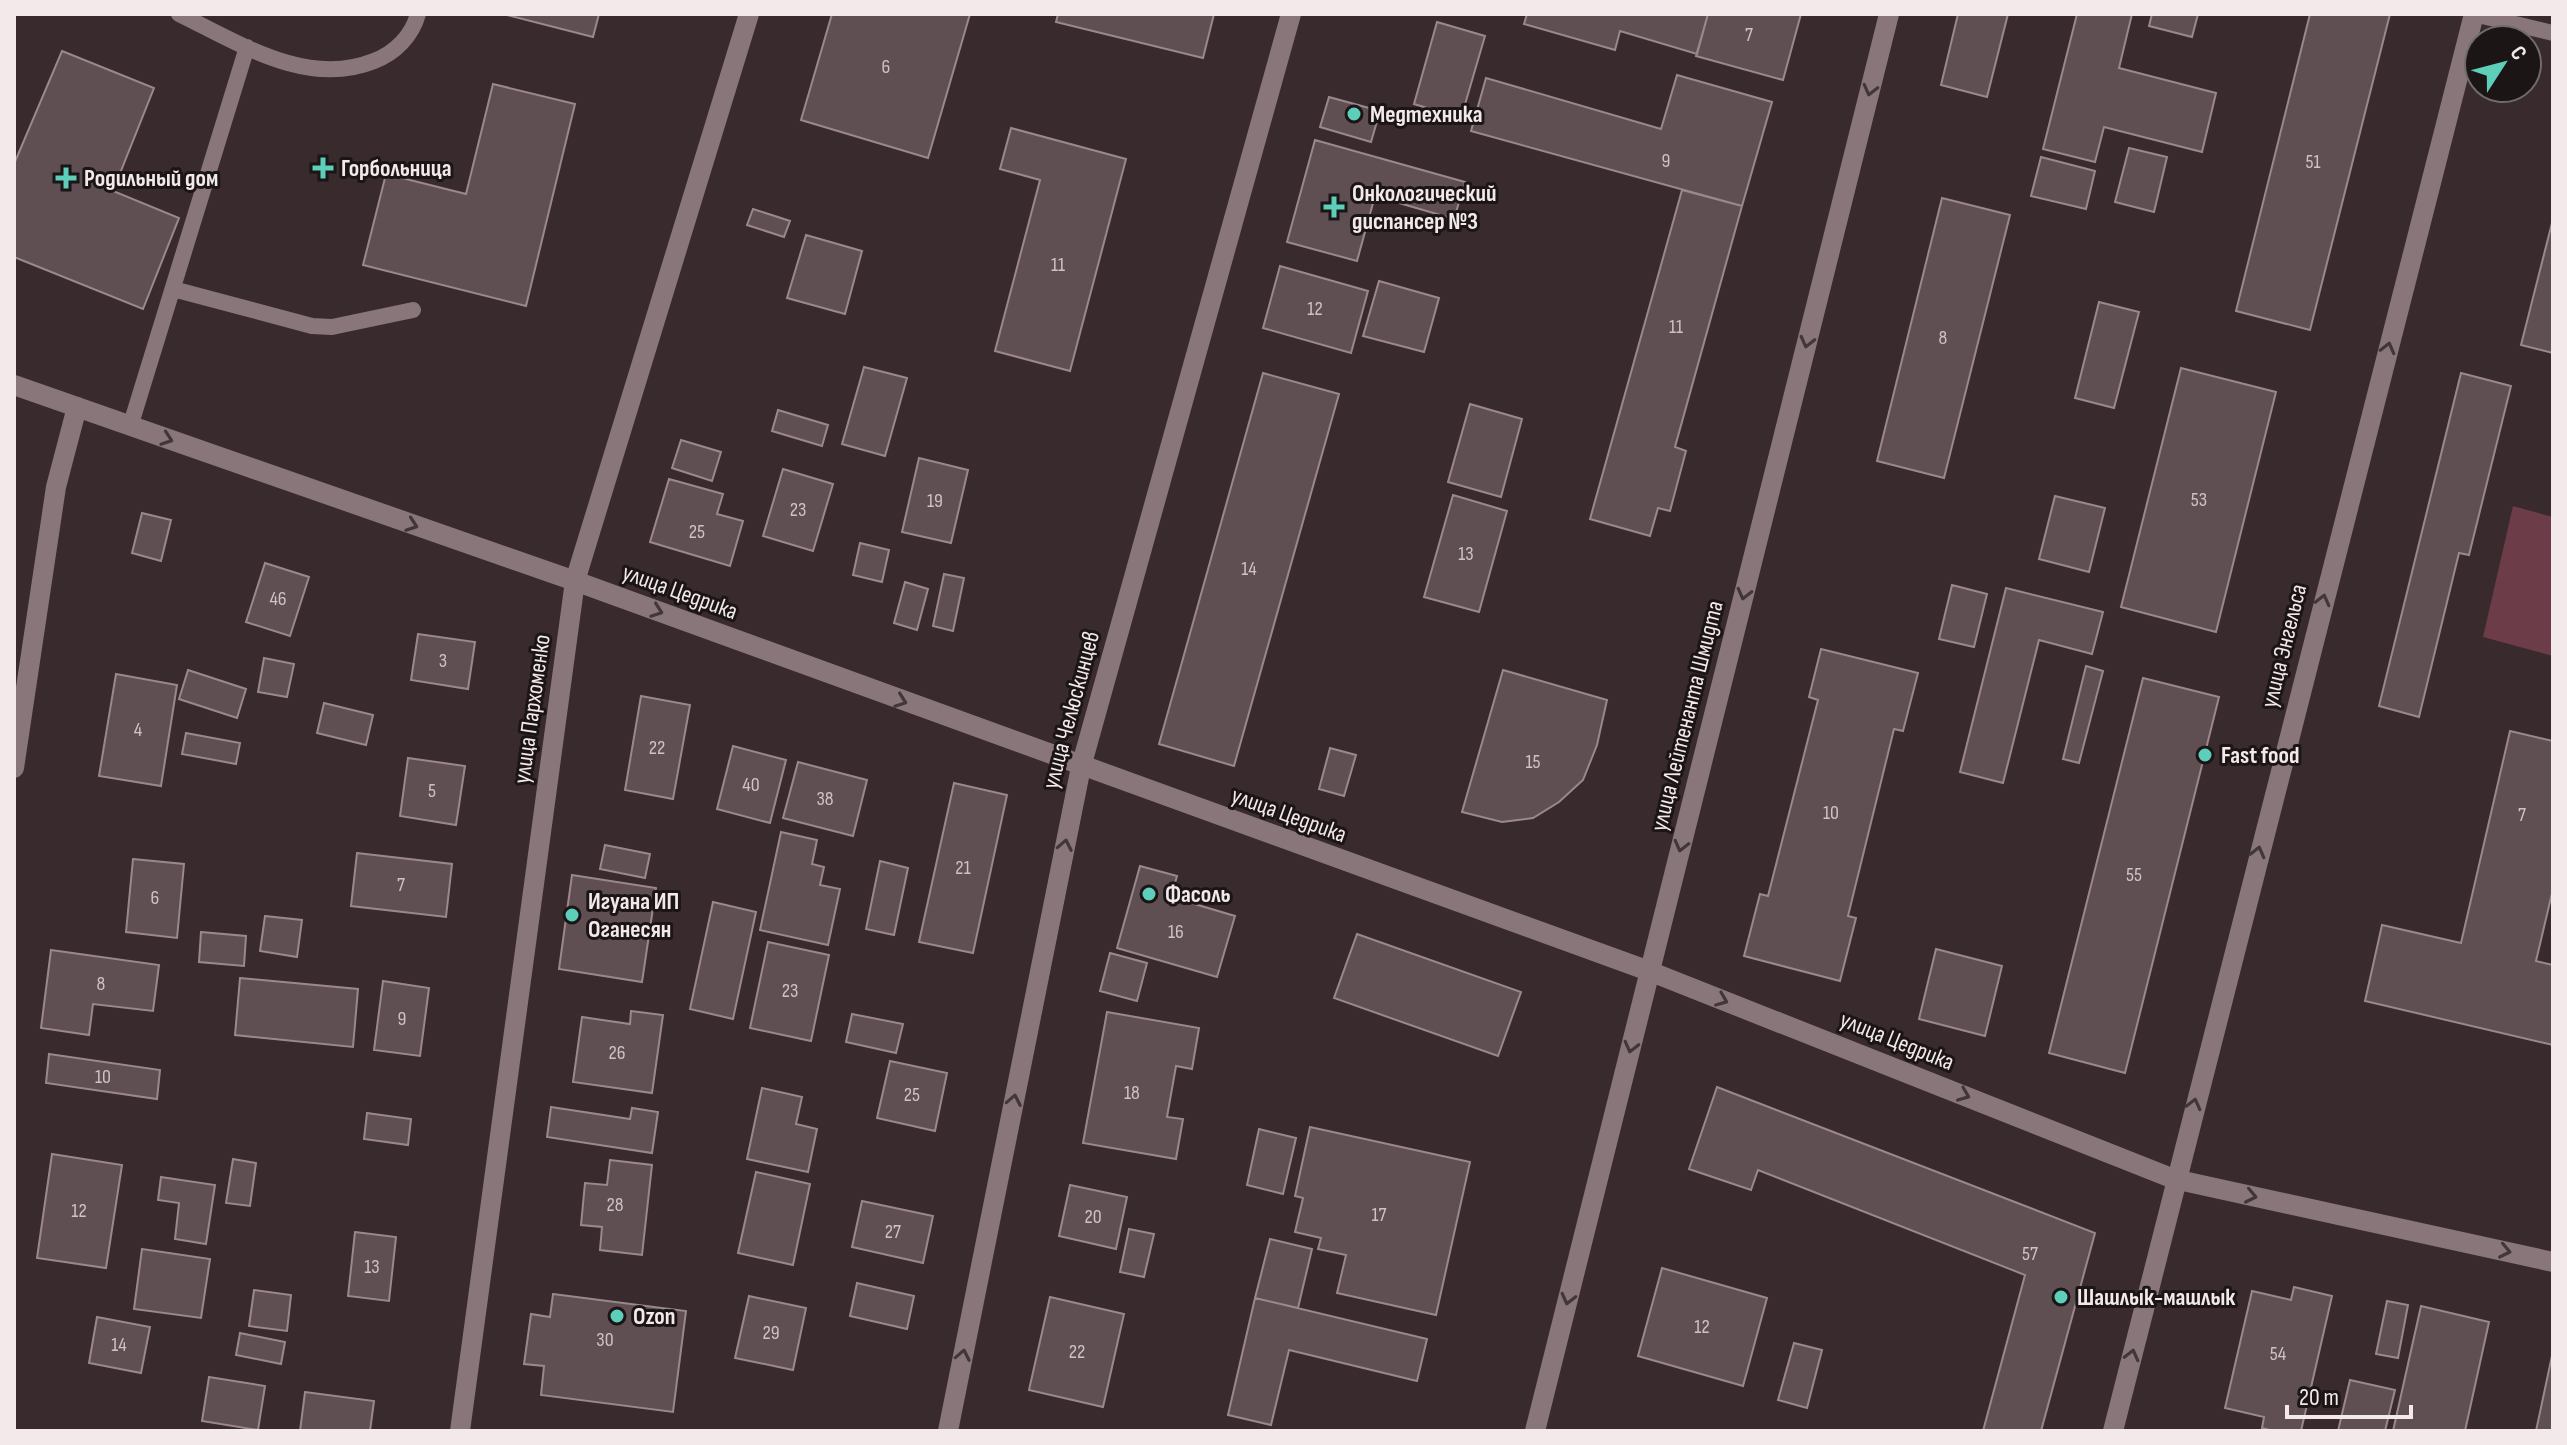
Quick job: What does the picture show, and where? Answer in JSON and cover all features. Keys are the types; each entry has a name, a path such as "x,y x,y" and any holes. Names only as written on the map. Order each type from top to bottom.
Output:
{"street":[{"name":"улица Пархоменко","path":"460,1431 575,581 749,14"},
{"name":"улица Челюскинцев","path":"948,1431 1081,767 1291,14"},
{"name":"улица Лейтенанта Шмидта","path":"1535,1431 1889,14"},
{"name":"улица Энгельса","path":"2113,1431 2174,1179 2474,14"},
{"name":"улица Цедрика","path":"14,385 575,581 1649,971 2174,1179 2553,1262"},
{"path":"14,768 56,487 77,407"}],"lane":[{"path":"179,14 247,47 312,71 351,70 389,55 414,28 418,14"},
{"path":"2474,14 2553,33"},
{"path":"130,427 247,47"},
{"path":"173,289 312,326 332,327 413,310"}],"shaded area":[{"path":"2513,506 2553,517 2553,656 2483,637"}],"building":[{"path":"503,14 599,14 593,37"},
{"path":"832,14 970,14 928,158 801,120"},
{"path":"1058,14 1214,14 1203,58 1056,22"},
{"path":"1527,14 1708,14 1697,54 1620,31 1615,50 1524,24"},
{"path":"1708,14 1801,14 1783,80 1696,56"},
{"path":"1958,14 2008,14 1987,97 1941,85"},
{"path":"2077,14 2132,14 2119,68 2216,93 2202,152 2104,127 2095,162 2043,149"},
{"path":"2152,14 2198,14 2192,37 2149,26"},
{"path":"2310,14 2390,14 2310,330 2236,311"},
{"path":"1437,22 1485,36 1461,118 1414,104"},
{"name":"Родильный дом","path":"62,51 154,88 113,191 179,218 143,309 14,257 14,164"},
{"path":"1677,75 1772,102 1742,206 1471,131 1486,78 1661,129"},
{"path":"493,84 575,104 526,306 363,265 386,174 466,194"},
{"path":"1329,97 1380,111 1371,142 1320,127"},
{"path":"1011,128 1126,159 1070,371 995,351 1040,180 1000,169"},
{"name":"Онкологический диспансер №3","path":"1315,140 1465,182 1454,219 1375,196 1357,261 1287,242"},
{"path":"2129,148 2167,157 2154,212 2115,202"},
{"path":"2041,157 2095,171 2086,209 2031,196"},
{"path":"1682,190 1742,206 1675,447 1686,451 1670,511 1658,508 1650,536 1590,519"},
{"path":"1942,198 2010,215 1944,478 1877,461"},
{"path":"753,209 790,221 784,237 747,225"},
{"path":"2553,219 2553,353 2521,345"},
{"path":"806,235 862,251 845,314 787,298"},
{"path":"1280,266 1368,291 1351,353 1263,328"},
{"path":"1379,281 1439,298 1424,352 1363,336"},
{"path":"2099,302 2139,312 2114,408 2075,398"},
{"path":"864,367 907,378 885,456 842,444"},
{"path":"2181,368 2276,392 2216,632 2121,607"},
{"path":"1263,373 1339,394 1234,766 1159,744"},
{"path":"2461,373 2511,386 2469,555 2459,553 2419,717 2379,706"},
{"path":"1470,404 1522,419 1501,497 1448,482"},
{"path":"778,410 828,425 822,446 772,431"},
{"path":"681,440 721,452 712,481 672,468"},
{"path":"919,458 968,470 951,543 902,532"},
{"path":"783,469 833,484 813,551 763,536"},
{"path":"669,479 723,494 717,514 743,521 730,566 650,542"},
{"path":"1453,495 1507,511 1479,612 1424,597"},
{"path":"2055,496 2105,508 2089,572 2039,559"},
{"path":"142,513 171,520 161,561 132,553"},
{"path":"860,543 889,550 882,582 853,575"},
{"path":"265,563 309,577 290,636 246,622"},
{"path":"944,574 964,578 953,631 933,626"},
{"path":"905,582 928,589 917,630 894,623"},
{"path":"1952,585 1987,594 1974,647 1939,639"},
{"path":"2006,588 2103,612 2092,654 2039,640 2003,783 1960,772"},
{"path":"418,634 475,642 468,689 411,680"},
{"path":"1821,649 1918,673 1903,731 1894,729 1848,916 1856,918 1840,981 1744,956 1760,894 1768,896 1818,700 1809,697"},
{"path":"264,658 294,664 287,697 258,692"},
{"path":"2086,666 2103,671 2079,763 2063,759"},
{"path":"188,670 246,689 237,718 179,699"},
{"path":"1503,670 1607,700 1597,745 1583,780 1559,802 1533,818 1502,822 1462,812"},
{"path":"116,674 177,685 161,786 99,776"},
{"path":"2143,678 2219,697 2125,1073 2049,1053"},
{"path":"641,696 690,705 673,799 625,790"},
{"path":"324,703 373,715 366,745 317,733"},
{"path":"2510,731 2553,741 2553,889 2536,961 2553,965 2553,1045 2365,1001 2382,925 2461,943"},
{"path":"186,733 240,743 236,764 182,754"},
{"path":"733,746 786,760 770,823 717,809"},
{"path":"1330,748 1356,755 1344,796 1319,789"},
{"path":"408,758 465,766 456,825 400,816"},
{"path":"798,762 867,780 853,836 783,818"},
{"path":"954,783 1007,795 973,953 919,942"},
{"path":"781,832 817,840 812,864 824,867 820,885 840,889 828,945 760,930"},
{"path":"605,845 650,854 645,878 600,869"},
{"path":"357,853 452,864 446,917 351,906"},
{"path":"133,859 184,864 177,938 126,932"},
{"path":"880,861 908,868 894,935 866,929"},
{"path":"1140,866 1177,876 1171,897 1235,916 1217,977 1117,948"},
{"path":"572,875 656,888 642,982 559,969"},
{"path":"713,902 756,912 733,1019 690,1009"},
{"path":"265,916 302,920 297,957 260,951"},
{"path":"201,932 246,936 244,966 199,962"},
{"path":"1357,934 1521,992 1498,1056 1334,998"},
{"path":"768,942 829,955 811,1041 750,1028"},
{"path":"1936,949 2002,966 1985,1036 1919,1019"},
{"path":"51,950 159,965 153,1011 93,1004 89,1035 41,1028"},
{"path":"1110,953 1147,963 1137,1001 1100,991"},
{"path":"240,978 358,989 353,1047 235,1035"},
{"path":"383,981 429,988 420,1056 374,1050"},
{"path":"631,1011 663,1015 652,1093 573,1082 582,1017 630,1024"},
{"path":"1107,1012 1199,1028 1192,1069 1176,1066 1167,1117 1183,1119 1176,1159 1083,1143"},
{"path":"852,1014 903,1024 896,1053 846,1042"},
{"path":"49,1054 160,1070 157,1099 46,1083"},
{"path":"890,1061 947,1073 935,1131 877,1118"},
{"path":"1717,1087 2095,1233 2041,1431 1983,1431 2025,1275 1758,1170 1751,1190 1689,1169"},
{"path":"762,1088 802,1097 796,1124 817,1129 808,1172 747,1159"},
{"path":"551,1107 630,1119 632,1108 658,1112 652,1153 547,1137"},
{"path":"367,1113 411,1119 408,1145 364,1139"},
{"path":"1310,1127 1470,1162 1436,1315 1337,1293 1346,1255 1318,1249 1321,1238 1295,1232 1303,1198 1295,1196"},
{"path":"1259,1129 1296,1138 1283,1194 1247,1185"},
{"path":"52,1154 122,1165 106,1268 37,1258"},
{"path":"233,1159 256,1163 250,1206 226,1203"},
{"path":"610,1160 652,1165 642,1255 600,1250 602,1227 581,1225 585,1183 607,1185"},
{"path":"756,1172 810,1184 793,1265 738,1253"},
{"path":"161,1177 215,1185 206,1244 175,1239 179,1203 158,1200"},
{"path":"1070,1185 1127,1197 1116,1249 1059,1236"},
{"path":"862,1201 933,1216 923,1263 852,1247"},
{"path":"1129,1229 1154,1234 1144,1277 1120,1272"},
{"path":"355,1232 396,1237 389,1301 348,1296"},
{"path":"1270,1239 1312,1249 1298,1308 1255,1298"},
{"path":"142,1249 210,1259 201,1318 134,1309"},
{"path":"1662,1268 1767,1298 1743,1386 1638,1356"},
{"path":"857,1283 914,1296 907,1329 850,1316"},
{"path":"2294,1287 2332,1296 2301,1431 2274,1431 2262,1428 2264,1417 2225,1408 2252,1291 2291,1300"},
{"path":"254,1290 291,1295 287,1331 249,1326"},
{"path":"553,1294 686,1311 673,1412 541,1395 544,1366 524,1364 531,1314 550,1317"},
{"path":"749,1296 806,1308 793,1370 735,1358"},
{"path":"1050,1297 1124,1314 1103,1407 1029,1390"},
{"path":"1255,1298 1427,1339 1417,1381 1289,1350 1271,1425 1228,1415"},
{"path":"2387,1301 2408,1305 2398,1358 2376,1354"},
{"path":"2421,1306 2489,1322 2465,1431 2393,1431"},
{"path":"97,1317 150,1327 141,1373 89,1363"},
{"path":"240,1333 285,1342 281,1364 236,1355"},
{"path":"1794,1343 1822,1350 1807,1408 1778,1400"},
{"path":"2553,1351 2553,1431 2536,1431"},
{"path":"209,1377 265,1386 258,1430 202,1421"},
{"path":"2350,1380 2395,1390 2385,1431 2338,1431"},
{"path":"305,1392 374,1401 370,1431 300,1431"}],"place":[{"name":"Медтехника","path":"1354,114"},
{"name":"Горбольница","path":"323,168"},
{"name":"Родильный дом","path":"66,178"},
{"name":"Онкологический диспансер №3","path":"1334,207"},
{"name":"Fast food","path":"2205,755"},
{"name":"Фасоль","path":"1149,894"},
{"name":"Игуана ИП Оганесян","path":"572,915"},
{"name":"Шашлык-машлык","path":"2061,1297"},
{"name":"Ozon","path":"617,1316"}]}
